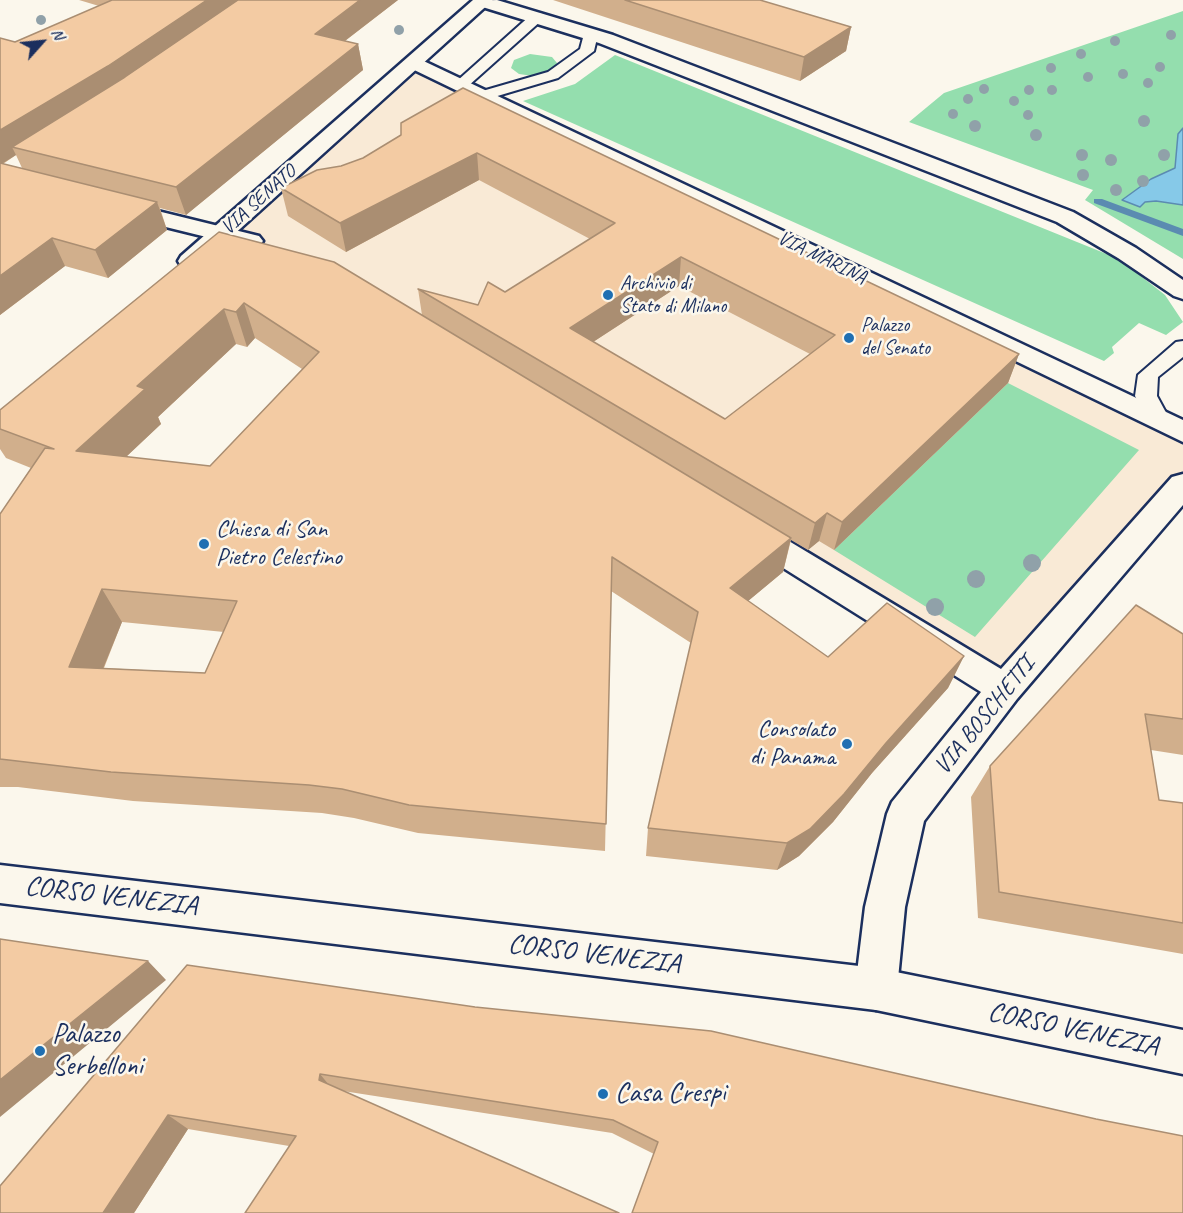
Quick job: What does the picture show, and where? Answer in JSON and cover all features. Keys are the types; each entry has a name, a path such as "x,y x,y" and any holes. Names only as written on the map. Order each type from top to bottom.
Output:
{"street":[{"path":"483,1 591,34 1065,217 1127,253 1183,291"},
{"name":"VIA SENATO","path":"168,279 210,233 414,62 483,1"},
{"name":"VIA MARINA","path":"414,62 1171,426"},
{"path":"105,205 275,249"},
{"name":"VIA BOSCHETTI","path":"876,989 885,907 906,814 1005,688 1183,484"},
{"path":"728,519 1005,688"},
{"name":"CORSO VENEZIA","path":"0,884 876,989 1183,1052"}],"lane":[{"path":"462,84 537,17"},
{"path":"484,95 553,75 587,51 591,34"},
{"name":"VIA MARINA","path":"1171,426 1146,396 1148,375 1183,347"}],"shaded area":[{"path":"418,64 1183,435 1183,481 1004,684 306,258 261,242 225,234"}],"green space":[{"path":"1183,11 1183,259 1085,200 1093,190 909,122 944,93"},
{"path":"530,54 552,57 557,63 556,68 550,73 533,76 519,74 511,68 514,60"},
{"path":"615,55 1119,259 1165,295 1183,322 1166,335 1139,323 1112,347 1114,353 1104,361 523,101 575,84"},
{"path":"1008,383 1139,450 975,637 834,550"}],"water":[{"path":"1183,128 1183,205 1156,201 1145,202 1140,207 1122,200 1151,179 1175,168 1178,134"}],"building":[{"path":"112,0 207,0 108,66 0,130 0,38 15,42"},
{"path":"238,0 360,0 315,34 358,44 176,187 12,147 125,77"},
{"path":"625,0 760,0 851,27 804,57"},
{"name":"Palazzo del Senato","path":"463,88 1019,354 842,522 827,513 815,523 418,289 478,305 488,282 505,292 615,223 477,153 340,223 281,188 317,170 341,166 363,158 401,135 401,123","holes":["681,257 835,335 725,419 570,328"]},
{"path":"0,163 157,202 95,250 52,238 0,276"},
{"path":"219,232 334,262 791,538 730,588 828,657 887,603 964,656 844,794 810,829 787,843 648,828 698,612 612,557 606,824 409,805 342,789 309,785 111,772 0,759 0,514 45,448 54,449 0,429 0,410","holes":["244,303 319,352 210,466 76,451 145,389 137,386 224,309 236,312","102,589 237,601 205,673 69,667"]},
{"path":"1136,605 1183,634 1183,719 1145,714 1159,800 1183,803 1183,923 999,892 990,766"},
{"name":"Palazzo Serbelloni","path":"0,939 148,961 0,1080"},
{"path":"187,965 475,1007 711,1031 1096,1119 1183,1136 1183,1213 632,1213 658,1142 613,1120 320,1074 319,1080 619,1213 245,1213 296,1136 168,1115 103,1213 0,1213 0,1186"}],"waterway":[{"path":"1098,201 1183,233"}],"place":[{"name":"Archivio di Stato di Milano","path":"608,295"},
{"name":"Palazzo del Senato","path":"849,338"},
{"name":"Chiesa di San Pietro Celestino","path":"204,544"},
{"name":"Consolato di Panama","path":"847,744"},
{"name":"Palazzo Serbelloni","path":"40,1051"},
{"name":"Casa Crespi","path":"603,1094"}]}
